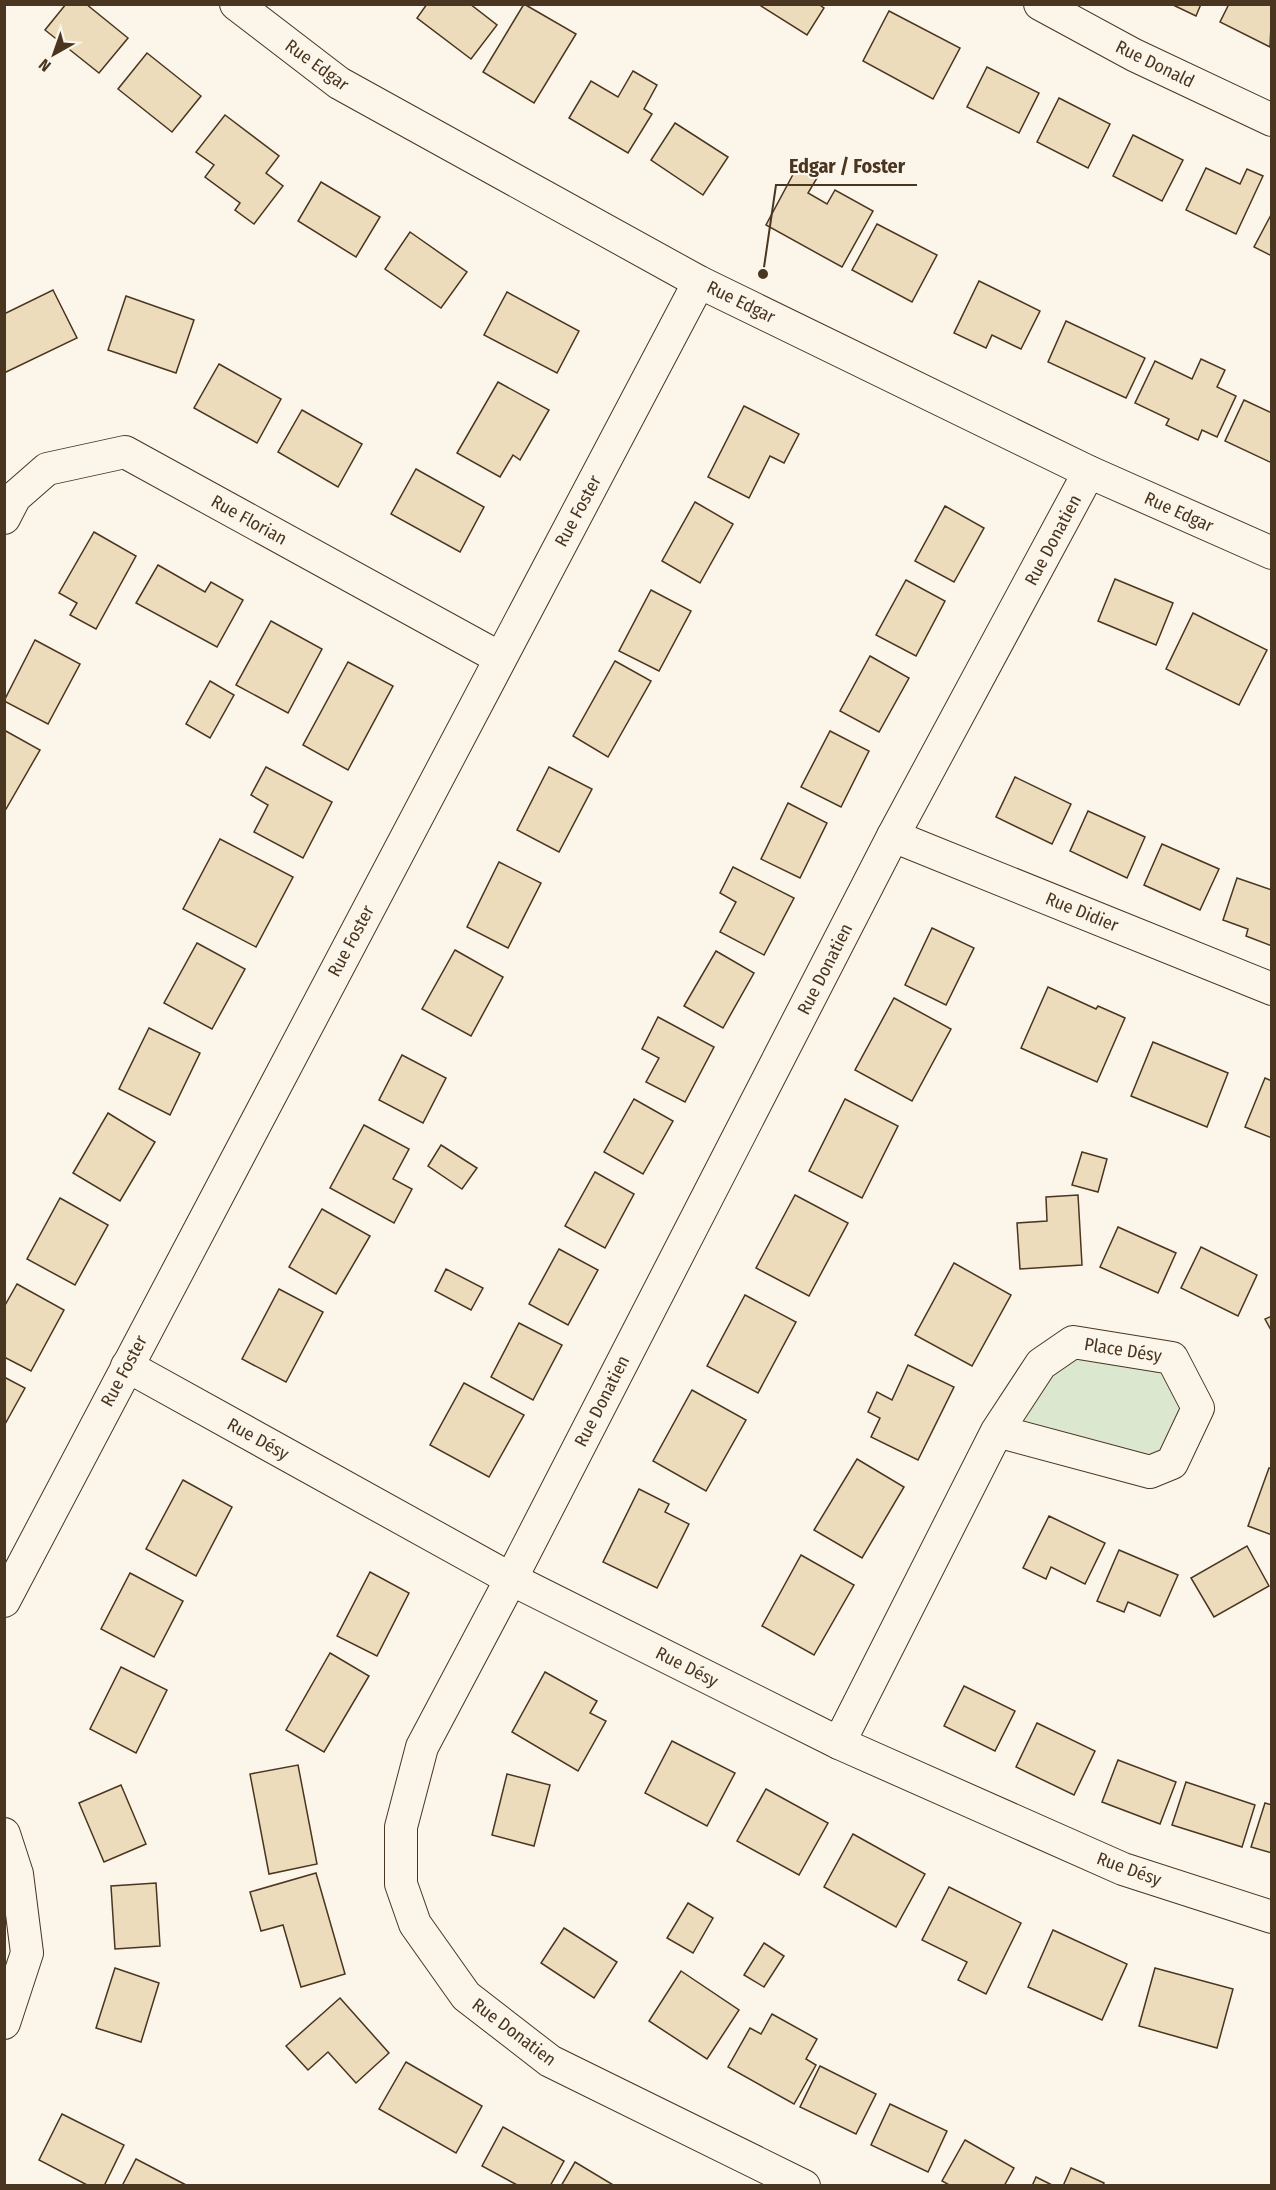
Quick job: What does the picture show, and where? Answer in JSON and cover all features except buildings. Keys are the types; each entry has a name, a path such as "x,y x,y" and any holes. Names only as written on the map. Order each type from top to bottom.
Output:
{"street":[{"name":"Rue Edgar","path":"236,4 339,83 699,282 1089,472 1272,553"},
{"name":"Rue Donald","path":"1040,4 1134,55 1272,120"},
{"name":"Rue Foster","path":"4,1601 699,282"},
{"name":"Rue Florian","path":"4,518 15,498 47,469 125,452 500,658"},
{"name":"Rue Donatien","path":"804,2186 550,2061 466,1996 416,1924 401,1884 401,1827 422,1747 894,836 1089,472"},
{"name":"Rue Didier","path":"894,836 1272,989"},
{"name":"Place Désy","path":"839,1743 997,1431 1041,1364 1073,1342 1172,1358 1198,1408 1172,1463 1150,1472 997,1431"},
{"name":"Rue Désy","path":"127,1366 511,1579 839,1743 1123,1869 1272,1917"},
{"path":"4,1834 17,1874 27,1953 4,2023"}],"green space":[{"path":"1073,1342 1172,1358 1198,1408 1172,1463 997,1431"}],"place":[{"name":"Edgar / Foster","path":"763,274"}]}
